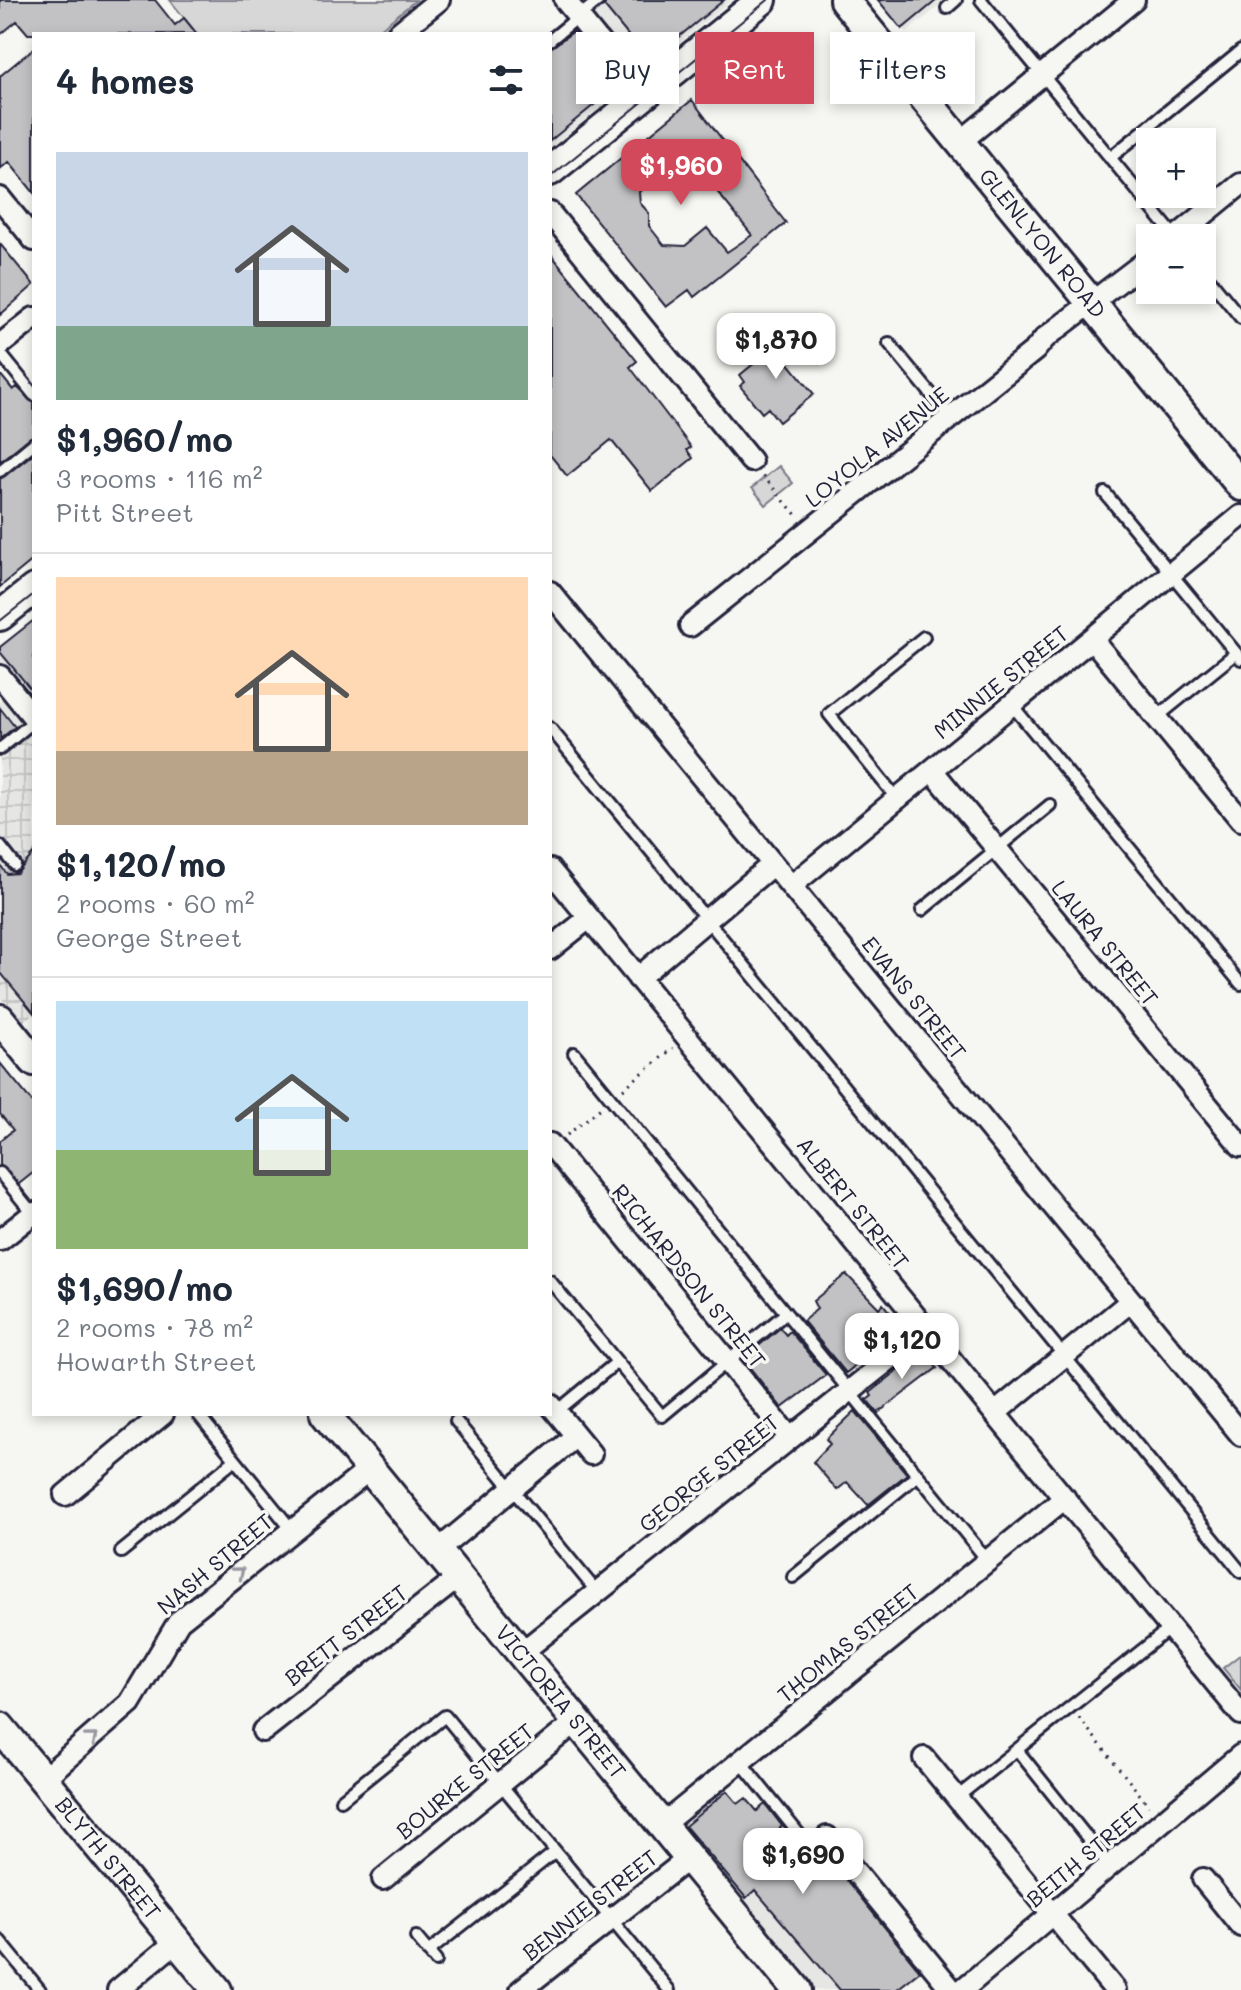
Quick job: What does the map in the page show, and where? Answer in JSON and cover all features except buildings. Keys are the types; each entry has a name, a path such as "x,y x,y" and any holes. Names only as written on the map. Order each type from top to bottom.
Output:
{"street":[{"path":"399,32 439,0"},
{"path":"565,0 591,32"},
{"path":"679,67 762,0"},
{"name":"GLENLYON ROAD","path":"844,0 1091,302 1236,468"},
{"path":"960,142 1134,0"},
{"path":"552,169 633,104"},
{"path":"1192,224 1241,184"},
{"path":"0,198 32,238"},
{"path":"552,215 751,461"},
{"name":"LOYOLA AVENUE","path":"690,626 1136,268"},
{"path":"0,345 32,320"},
{"name":"MINNIE STREET","path":"791,886 1241,516"},
{"path":"0,616 32,591"},
{"name":"EVANS STREET","path":"552,594 1241,1435"},
{"path":"1092,639 1241,820"},
{"path":"0,676 32,717"},
{"name":"LAURA STREET","path":"932,770 1241,1146"},
{"path":"638,978 773,864"},
{"name":"ALBERT STREET","path":"552,872 1241,1714"},
{"path":"552,947 589,918"},
{"path":"0,1019 32,1059"},
{"name":"RICHARDSON STREET","path":"554,1143 790,1438"},
{"path":"0,1240 32,1216"},
{"path":"995,1413 1131,1301"},
{"name":"GEORGE STREET","path":"521,1653 926,1330"},
{"path":"553,1408 591,1454"},
{"path":"65,1495 161,1416"},
{"name":"VICTORIA STREET","path":"327,1416 797,1990"},
{"path":"437,1551 576,1436"},
{"name":"NASH STREET","path":"43,1779 130,1703 179,1621 370,1469"},
{"name":"THOMAS STREET","path":"662,1825 1065,1498"},
{"name":"BRETT STREET","path":"263,1731 459,1577"},
{"name":"BOURKE STREET","path":"383,1879 577,1721"},
{"name":"BLYTH STREET","path":"1,1732 217,1990"},
{"name":"BEITH STREET","path":"962,1990 1241,1755"},
{"path":"924,1758 1115,1990"},
{"path":"827,1837 952,1990"},
{"name":"BENNIE STREET","path":"521,1990 689,1858"},
{"path":"1203,1879 1241,1926"},
{"path":"118,1990 177,1941"}],"lane":[{"path":"552,38 599,0"},
{"path":"947,8 956,0"},
{"path":"981,0 1164,224"},
{"path":"1110,158 1241,51"},
{"path":"1216,287 1241,318"},
{"path":"889,343 951,418"},
{"path":"0,353 32,393"},
{"path":"0,471 32,445"},
{"path":"1105,493 1238,656 1157,717"},
{"path":"897,799 829,714 924,637"},
{"path":"1012,705 1241,984"},
{"path":"0,749 32,722"},
{"path":"552,730 1241,1572"},
{"path":"922,910 1050,805"},
{"path":"0,846 15,865"},
{"path":"574,1053 988,1561"},
{"path":"0,1173 32,1212"},
{"path":"552,1283 662,1416 786,1313"},
{"path":"553,1408 617,1362"},
{"path":"200,1416 292,1530"},
{"path":"456,1421 597,1592"},
{"path":"121,1552 235,1460"},
{"path":"793,1577 918,1475"},
{"path":"956,1798 1170,1628"},
{"path":"341,1800 445,1716 669,1990"},
{"path":"1018,1751 1109,1865"},
{"path":"740,1761 799,1834"},
{"path":"428,1952 555,1852"},
{"path":"416,1937 436,1961"},
{"path":"0,1941 40,1990"}],"path":[{"path":"751,461 809,531"},
{"path":"554,1143 687,1037"},
{"path":"1071,1708 1161,1822"}],"shaded area":[{"path":"170,0 416,0 376,32 195,32"},
{"path":"599,0 732,0 679,43 679,32 576,32 576,104 604,104 552,146 552,38"},
{"path":"880,0 947,0 907,32"},
{"path":"779,466 793,483 766,505 752,488"},
{"path":"32,621 32,719 0,744 0,646"},
{"path":"32,719 32,1015 22,1023 0,997 0,744"},
{"path":"1241,1654 1241,1690 1223,1668"},
{"path":"821,1838 927,1967 899,1990 803,1990 735,1908"}],"tram line":[{"path":"552,175 768,0"},
{"path":"0,621 32,596"}]}
